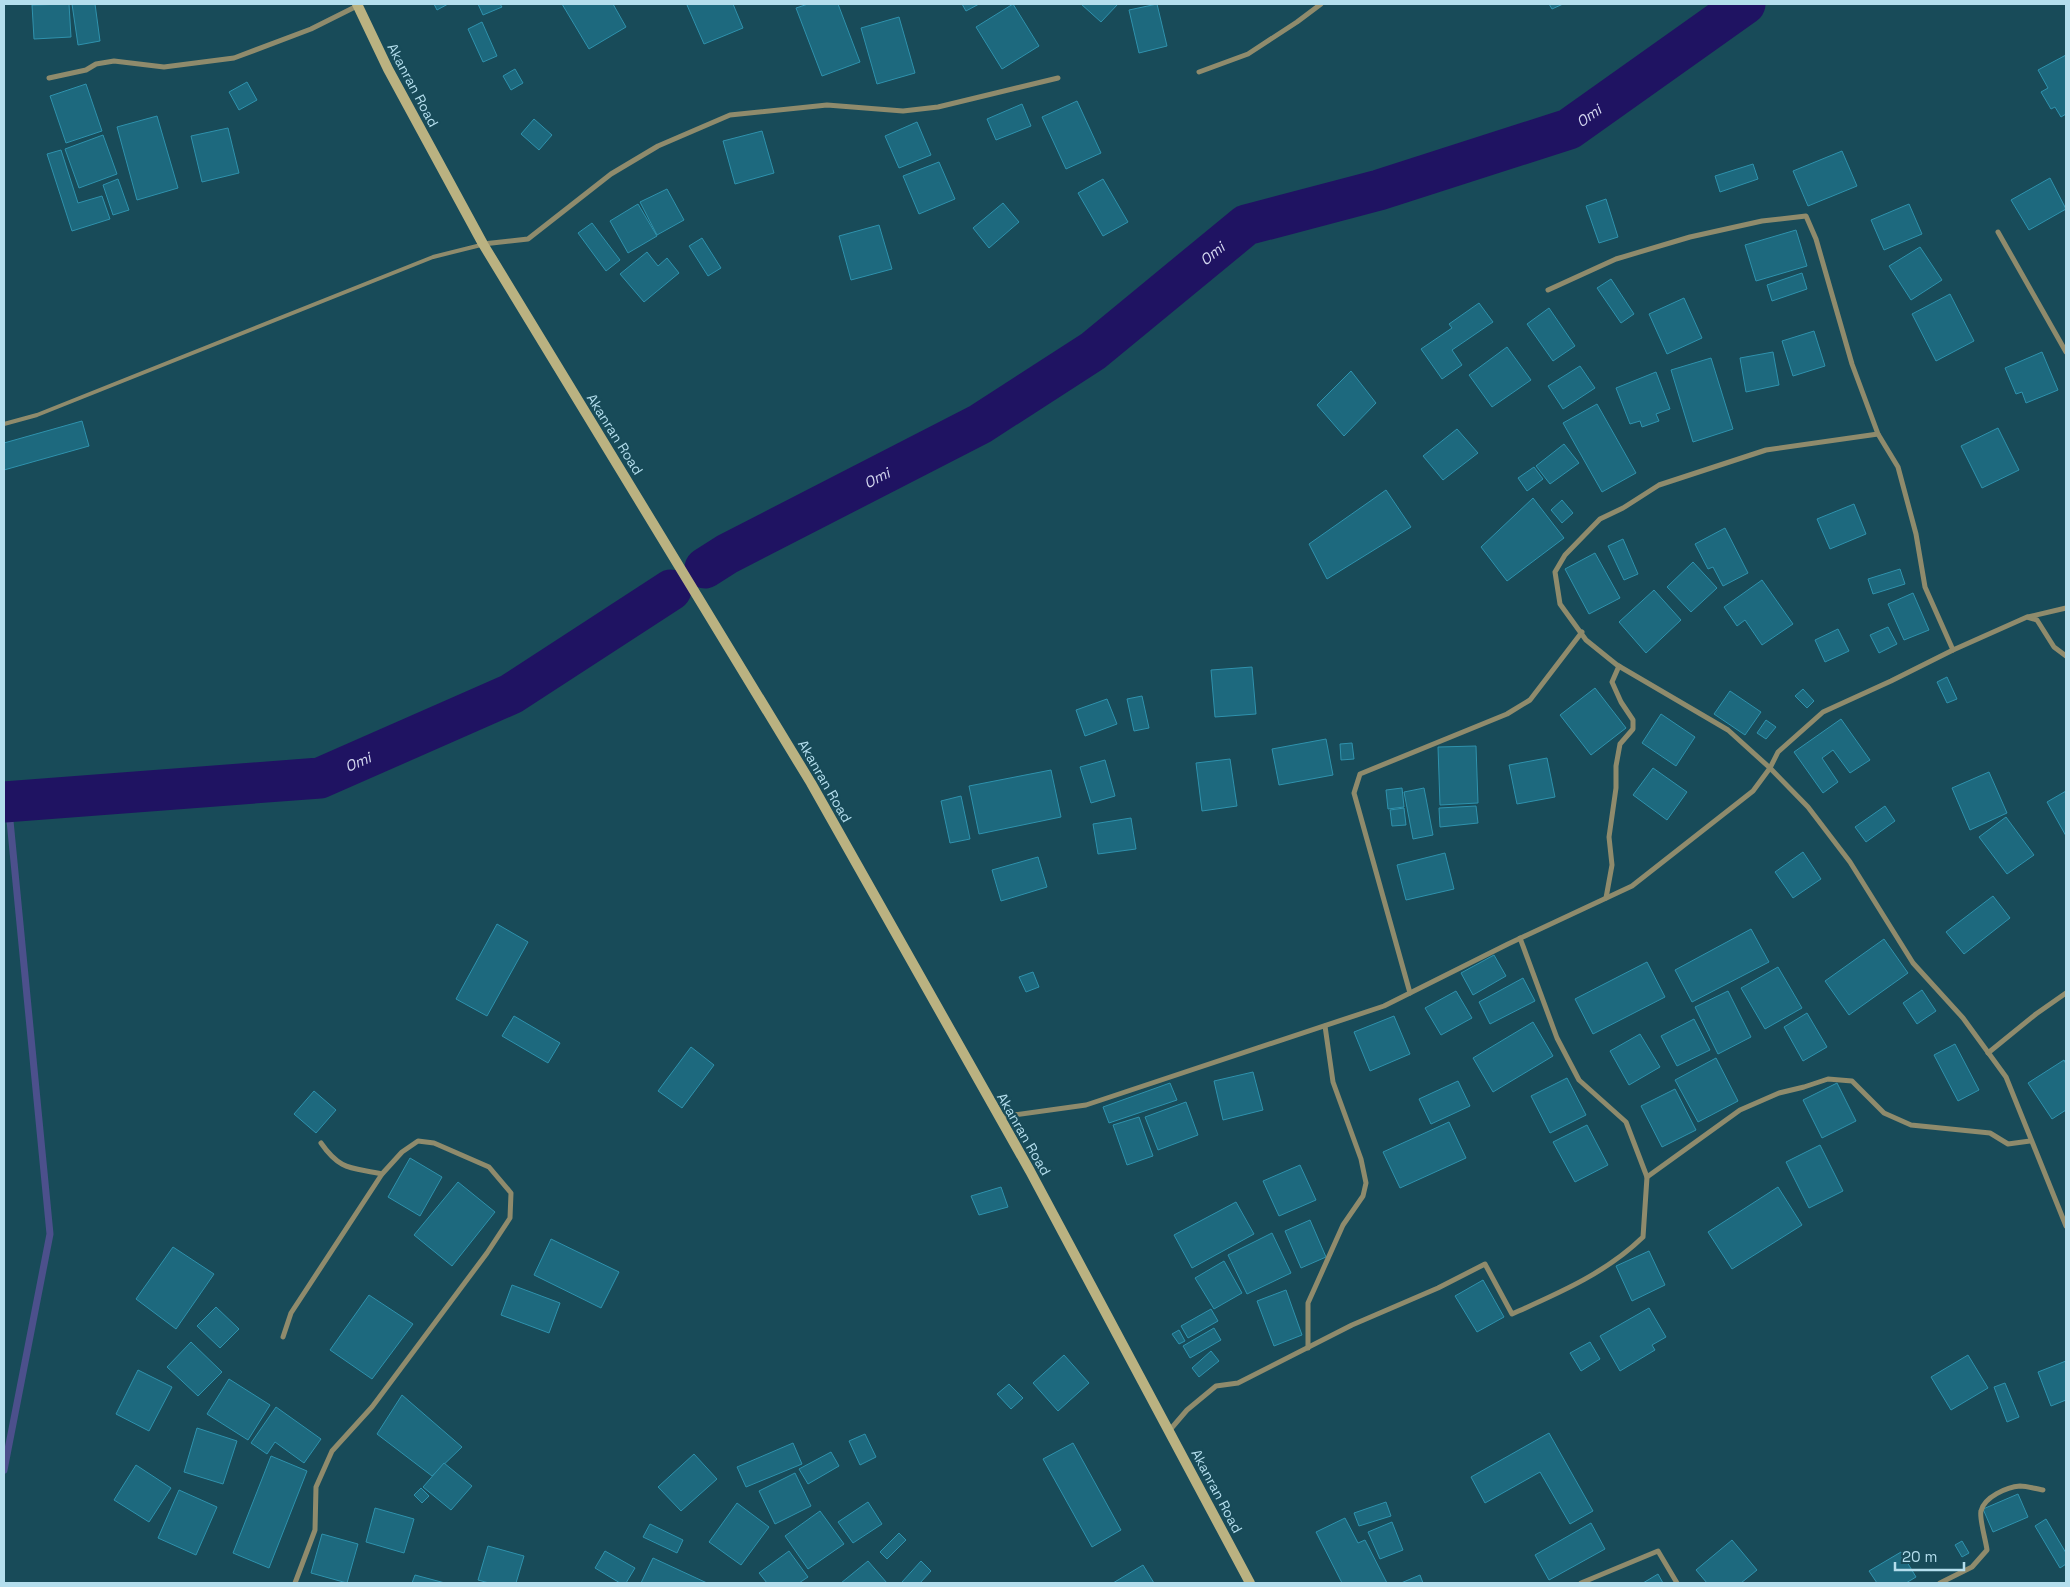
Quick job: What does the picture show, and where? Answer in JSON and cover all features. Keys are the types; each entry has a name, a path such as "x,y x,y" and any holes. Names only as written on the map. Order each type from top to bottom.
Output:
{"main road":[{"name":"Akanran Road","path":"359,4 388,69 483,244 811,783 1035,1179 1250,1583"}],"street":[{"path":"49,78 86,70 96,64 114,62 164,67 234,58 311,29 359,4"},
{"path":"1199,72 1248,54 1321,4"},
{"path":"483,244 528,239 611,174 658,146 730,115 826,105 902,110 938,107 1058,78"},
{"path":"1548,290 1616,259 1690,237 1762,221 1806,216 1816,239 1852,364 1878,434 1898,467 1916,534 1925,587 1953,650"},
{"path":"1998,232 2066,352"},
{"path":"1878,434 1766,450 1659,484 1623,508 1600,519 1565,555 1555,572 1560,604 1586,640 1619,666 1728,730 1770,768 1808,807 1850,862 1913,963 1963,1018 2006,1077 2066,1226"},
{"path":"999,1117 1086,1105 1384,1006 1520,938 1632,886 1754,791 1770,768 1778,752 1823,712 2027,617 2066,608"},
{"path":"2027,617 2037,620 2054,647 2066,656"},
{"path":"1410,993 1354,793 1360,774 1507,714 1530,700 1582,632"},
{"path":"1606,898 1612,865 1609,837 1616,788 1616,766 1620,744 1633,729 1633,720 1621,702 1612,682 1619,666"},
{"path":"1169,1432 1187,1410 1216,1386 1238,1382 1352,1325 1438,1288 1485,1264 1512,1314 1572,1288 1625,1254 1643,1237 1647,1177 1626,1122 1579,1080 1557,1038 1520,938"},
{"path":"1988,1053 2036,1014 2066,993"},
{"path":"1308,1348 1308,1303 1343,1225 1363,1196 1366,1183 1361,1159 1333,1082 1325,1026"},
{"path":"1647,1177 1740,1110 1779,1093 1828,1079 1852,1081 1884,1113 1911,1125 1990,1133 2008,1144 2030,1140"},
{"path":"283,1337 290,1313 382,1174 402,1152 418,1141 434,1143 488,1167 511,1193 510,1218 487,1253 372,1408 332,1451 316,1487 315,1530 295,1583"},
{"path":"321,1144 329,1155 351,1169 382,1174"},
{"path":"1940,1583 1972,1567 1987,1550 1981,1518 1981,1510 1984,1504 1998,1493 2020,1486 2043,1490"},
{"path":"1581,1583 1658,1551 1677,1583"}],"lane":[{"path":"4,424 37,415 433,257 483,244"}],"building":[{"path":"69,4 71,37 34,39 32,5"},
{"path":"72,4 95,4 100,41 78,45"},
{"path":"434,4 448,4 437,10"},
{"path":"478,4 500,4 502,7 483,15"},
{"path":"562,4 613,4 626,27 589,49"},
{"path":"733,4 743,28 704,44 687,5"},
{"path":"808,4 838,4 860,62 822,76 796,8"},
{"path":"962,4 979,4 966,11"},
{"path":"1013,4 1039,46 1002,69 976,27"},
{"path":"1081,4 1118,4 1101,22"},
{"path":"1157,4 1167,46 1139,53 1129,10"},
{"path":"1549,4 1563,4 1552,9"},
{"path":"899,17 915,73 877,84 861,28"},
{"path":"482,22 497,56 483,62 468,29"},
{"path":"2066,55 2066,114 2061,117 2055,107 2051,109 2041,92 2048,88 2038,70"},
{"path":"515,69 523,83 511,90 503,76"},
{"path":"247,82 257,100 239,110 229,92"},
{"path":"86,84 102,131 66,143 50,96"},
{"path":"1077,101 1101,153 1066,169 1042,117"},
{"path":"1022,104 1031,126 996,140 987,119"},
{"path":"157,116 178,188 137,200 117,127"},
{"path":"534,119 552,135 539,150 521,134"},
{"path":"917,122 931,155 899,168 885,136"},
{"path":"228,128 239,173 202,182 191,136"},
{"path":"762,131 774,173 735,184 723,141"},
{"path":"103,135 117,174 79,188 65,149"},
{"path":"61,150 78,203 102,196 110,219 72,231 47,154"},
{"path":"1842,151 1857,186 1808,206 1793,171"},
{"path":"939,162 955,199 919,214 903,176"},
{"path":"1753,164 1758,179 1720,192 1715,176"},
{"path":"2050,178 2066,209 2029,230 2011,200"},
{"path":"118,179 129,210 113,215 103,185"},
{"path":"1103,179 1128,222 1103,236 1078,193"},
{"path":"667,189 684,220 657,235 640,202"},
{"path":"1606,199 1618,237 1599,243 1586,206"},
{"path":"1003,203 1019,222 989,248 973,228"},
{"path":"638,204 657,236 628,253 610,221"},
{"path":"1909,204 1922,234 1884,250 1871,220"},
{"path":"592,223 620,260 606,271 578,233"},
{"path":"879,225 892,269 851,280 839,236"},
{"path":"1796,230 1807,266 1756,281 1745,245"},
{"path":"702,238 721,268 708,276 689,246"},
{"path":"1920,247 1942,280 1911,300 1889,266"},
{"path":"647,252 658,266 667,258 679,273 644,302 620,274"},
{"path":"1802,273 1807,289 1772,301 1767,285"},
{"path":"1611,279 1634,314 1621,323 1597,288"},
{"path":"1950,294 1974,341 1936,361 1912,314"},
{"path":"1684,298 1702,338 1667,354 1649,314"},
{"path":"1479,303 1493,322 1452,350 1462,365 1442,379 1421,349 1452,328 1449,324"},
{"path":"1549,308 1575,346 1553,361 1527,324"},
{"path":"1814,331 1825,366 1793,376 1782,341"},
{"path":"1507,347 1531,380 1492,407 1469,375"},
{"path":"1773,352 1779,385 1746,392 1740,358"},
{"path":"2042,352 2058,390 2026,403 2022,392 2016,394 2005,368"},
{"path":"1711,358 1733,429 1693,442 1671,370"},
{"path":"1580,366 1595,388 1563,409 1548,386"},
{"path":"1351,371 1376,403 1344,436 1317,405"},
{"path":"1656,372 1670,409 1656,414 1659,421 1642,427 1640,421 1630,424 1616,388"},
{"path":"1597,404 1636,473 1602,492 1563,423"},
{"path":"82,421 89,446 4,470 4,443"},
{"path":"1998,428 2019,470 1982,488 1961,446"},
{"path":"1457,429 1478,453 1443,480 1423,456"},
{"path":"1564,444 1579,463 1550,484 1536,466"},
{"path":"1534,467 1543,479 1527,491 1518,478"},
{"path":"1386,490 1411,527 1327,579 1309,544"},
{"path":"1533,498 1564,538 1507,581 1481,547"},
{"path":"1562,500 1573,513 1562,523 1551,510"},
{"path":"1854,504 1866,534 1830,549 1817,519"},
{"path":"1725,528 1748,573 1723,586 1713,567 1708,569 1695,544"},
{"path":"1623,539 1638,574 1624,580 1608,546"},
{"path":"1595,553 1620,598 1589,614 1565,569"},
{"path":"1693,562 1717,588 1691,612 1667,587"},
{"path":"1900,569 1905,584 1873,594 1868,579"},
{"path":"1762,580 1793,624 1762,645 1745,620 1737,626 1724,607"},
{"path":"1654,590 1681,620 1646,653 1619,622"},
{"path":"1913,593 1929,630 1904,640 1888,604"},
{"path":"1888,627 1897,644 1879,653 1870,635"},
{"path":"1838,629 1849,651 1825,662 1815,640"},
{"path":"1252,667 1256,714 1215,717 1211,670"},
{"path":"1947,677 1957,699 1947,703 1937,682"},
{"path":"1595,688 1626,728 1591,755 1560,715"},
{"path":"1803,689 1814,701 1807,708 1795,696"},
{"path":"1730,691 1761,712 1745,735 1714,714"},
{"path":"1142,696 1149,728 1134,731 1127,699"},
{"path":"1107,699 1117,724 1085,736 1076,710"},
{"path":"1661,714 1695,737 1676,766 1642,743"},
{"path":"1841,719 1870,760 1850,773 1833,750 1822,758 1838,782 1823,793 1794,752"},
{"path":"1766,720 1776,727 1766,739 1757,733"},
{"path":"1326,739 1333,775 1279,785 1272,749"},
{"path":"1352,743 1354,759 1341,760 1340,744"},
{"path":"1476,746 1478,803 1440,805 1438,747"},
{"path":"1547,758 1555,797 1517,804 1509,765"},
{"path":"1230,759 1237,806 1202,811 1196,763"},
{"path":"1105,760 1115,796 1091,803 1080,767"},
{"path":"1653,768 1687,792 1667,820 1633,795"},
{"path":"1051,770 1061,817 979,834 969,786"},
{"path":"1989,772 2007,813 1970,830 1952,788"},
{"path":"1402,788 1404,807 1388,809 1386,790"},
{"path":"1424,788 1433,835 1413,839 1404,792"},
{"path":"2066,791 2066,836 2047,802"},
{"path":"961,796 970,839 950,843 941,801"},
{"path":"1476,806 1478,823 1440,827 1439,808"},
{"path":"1885,806 1895,821 1866,842 1855,827"},
{"path":"1404,808 1406,825 1392,826 1390,810"},
{"path":"2006,817 2034,855 2007,874 1979,837"},
{"path":"1131,818 1136,849 1098,854 1093,824"},
{"path":"1803,852 1821,879 1793,898 1775,872"},
{"path":"1445,853 1454,889 1406,900 1397,865"},
{"path":"1038,857 1047,887 1001,901 992,870"},
{"path":"1993,896 2010,918 1964,954 1946,932"},
{"path":"497,924 528,942 487,1016 456,999"},
{"path":"1751,929 1769,962 1692,1002 1675,970"},
{"path":"1884,939 1908,973 1849,1015 1825,981"},
{"path":"1494,955 1506,976 1473,995 1461,973"},
{"path":"1647,962 1665,997 1593,1034 1575,999"},
{"path":"1778,967 1802,1008 1765,1029 1741,988"},
{"path":"1033,972 1039,987 1026,992 1019,977"},
{"path":"1523,978 1535,1001 1490,1024 1479,1002"},
{"path":"1922,990 1936,1011 1917,1024 1903,1003"},
{"path":"1456,991 1472,1018 1441,1035 1425,1008"},
{"path":"1728,991 1751,1037 1718,1054 1695,1007"},
{"path":"1807,1013 1827,1047 1803,1061 1784,1027"},
{"path":"514,1016 560,1043 548,1063 502,1036"},
{"path":"1394,1016 1410,1054 1370,1071 1354,1032"},
{"path":"1694,1019 1710,1050 1677,1066 1661,1036"},
{"path":"1533,1022 1553,1056 1493,1092 1473,1058"},
{"path":"1640,1034 1660,1067 1629,1085 1610,1051"},
{"path":"1955,1044 1979,1090 1958,1101 1934,1055"},
{"path":"691,1047 714,1065 682,1108 658,1091"},
{"path":"1716,1058 1738,1101 1698,1122 1675,1080"},
{"path":"2064,1060 2066,1064 2066,1110 2052,1119 2028,1083"},
{"path":"1253,1072 1263,1110 1223,1120 1214,1081"},
{"path":"1567,1078 1586,1115 1550,1133 1531,1096"},
{"path":"1458,1081 1470,1106 1431,1124 1419,1099"},
{"path":"1170,1083 1177,1100 1109,1123 1103,1107"},
{"path":"1837,1083 1856,1121 1822,1138 1803,1100"},
{"path":"1675,1089 1696,1130 1662,1147 1641,1106"},
{"path":"314,1091 336,1110 316,1133 294,1114"},
{"path":"1186,1102 1198,1135 1158,1150 1145,1117"},
{"path":"1139,1117 1153,1156 1127,1165 1113,1125"},
{"path":"1449,1122 1466,1158 1400,1188 1383,1152"},
{"path":"1587,1125 1608,1165 1575,1182 1553,1142"},
{"path":"1820,1145 1843,1191 1809,1208 1786,1162"},
{"path":"410,1158 442,1177 420,1216 388,1197"},
{"path":"1300,1165 1316,1200 1279,1216 1263,1181"},
{"path":"458,1182 495,1212 452,1266 414,1235"},
{"path":"1001,1187 1008,1207 979,1215 971,1196"},
{"path":"1778,1187 1802,1225 1732,1269 1708,1232"},
{"path":"1236,1202 1254,1234 1192,1268 1174,1235"},
{"path":"1310,1220 1326,1257 1301,1268 1285,1231"},
{"path":"1272,1233 1291,1273 1247,1294 1228,1255"},
{"path":"551,1239 619,1272 601,1308 534,1275"},
{"path":"173,1247 214,1274 176,1329 136,1299"},
{"path":"1649,1251 1665,1285 1632,1301 1616,1266"},
{"path":"1224,1261 1242,1293 1214,1309 1195,1278"},
{"path":"1483,1280 1504,1317 1477,1332 1455,1296"},
{"path":"512,1285 560,1303 549,1333 501,1315"},
{"path":"1286,1290 1302,1335 1274,1346 1257,1301"},
{"path":"369,1295 413,1324 372,1379 330,1350"},
{"path":"216,1307 239,1329 220,1348 197,1326"},
{"path":"1649,1308 1666,1337 1652,1345 1655,1350 1620,1371 1600,1336"},
{"path":"1211,1309 1218,1321 1188,1338 1181,1326"},
{"path":"1214,1328 1221,1340 1190,1358 1183,1346"},
{"path":"1179,1330 1185,1341 1179,1344 1172,1334"},
{"path":"191,1342 222,1372 198,1396 167,1367"},
{"path":"1590,1342 1600,1359 1581,1371 1570,1353"},
{"path":"1211,1351 1219,1361 1199,1377 1192,1368"},
{"path":"1064,1355 1089,1383 1058,1411 1033,1383"},
{"path":"1968,1355 1988,1388 1951,1410 1931,1377"},
{"path":"2066,1361 2066,1400 2051,1406 2038,1372"},
{"path":"138,1370 172,1387 149,1431 116,1414"},
{"path":"229,1379 270,1405 248,1440 207,1414"},
{"path":"2005,1383 2019,1417 2007,1422 1994,1387"},
{"path":"1009,1384 1023,1398 1011,1409 997,1394"},
{"path":"402,1395 462,1447 432,1476 377,1434"},
{"path":"276,1407 321,1439 304,1463 275,1442 267,1454 251,1443"},
{"path":"197,1428 237,1441 223,1484 184,1472"},
{"path":"1549,1433 1593,1511 1570,1524 1540,1472 1485,1503 1471,1477"},
{"path":"865,1434 876,1457 860,1465 849,1441"},
{"path":"793,1443 802,1464 746,1487 737,1467"},
{"path":"1073,1443 1121,1530 1092,1547 1043,1459"},
{"path":"831,1452 839,1466 808,1484 799,1469"},
{"path":"694,1454 717,1479 681,1511 658,1487"},
{"path":"271,1456 307,1471 269,1568 233,1553"},
{"path":"444,1463 472,1486 451,1510 423,1487"},
{"path":"136,1465 171,1488 149,1522 114,1500"},
{"path":"795,1473 811,1506 775,1524 759,1491"},
{"path":"421,1488 429,1496 422,1503 414,1495"},
{"path":"179,1490 217,1507 196,1555 158,1538"},
{"path":"2018,1494 2028,1517 1993,1532 1983,1509"},
{"path":"868,1502 882,1524 853,1543 838,1522"},
{"path":"1386,1502 1391,1516 1359,1526 1354,1513"},
{"path":"737,1503 769,1527 741,1565 709,1542"},
{"path":"375,1508 414,1519 404,1553 366,1542"},
{"path":"820,1511 844,1544 808,1569 785,1536"},
{"path":"1345,1518 1358,1543 1365,1540 1387,1583 1342,1583 1316,1532"},
{"path":"2046,1519 2066,1553 2066,1564 2060,1568 2035,1526"},
{"path":"1392,1522 1403,1550 1380,1559 1368,1532"},
{"path":"1591,1523 1605,1549 1549,1580 1535,1555"},
{"path":"650,1524 683,1540 677,1553 643,1537"},
{"path":"899,1533 906,1540 887,1559 880,1552"},
{"path":"322,1534 358,1544 347,1583 311,1573"},
{"path":"1732,1540 1757,1570 1741,1583 1707,1583 1696,1570"},
{"path":"1962,1541 1969,1553 1962,1557 1955,1545"},
{"path":"488,1546 524,1556 516,1583 489,1583 478,1580"},
{"path":"605,1551 635,1568 626,1583 620,1583 595,1568"},
{"path":"789,1551 808,1577 799,1583 767,1583 759,1573"},
{"path":"1901,1552 1916,1577 1906,1583 1877,1583 1869,1571"},
{"path":"653,1558 707,1583 641,1583"},
{"path":"868,1561 887,1583 841,1583"},
{"path":"921,1561 931,1571 920,1583 903,1583 902,1582"},
{"path":"1143,1565 1154,1583 1113,1583"},
{"path":"1658,1574 1663,1583 1643,1583"},
{"path":"415,1575 445,1583 412,1583"},
{"path":"1420,1575 1423,1583 1401,1583"}],"waterway":[{"name":"Omi","path":"705,568 727,554 980,424 1093,351 1246,225 1379,190 1569,129 1745,4"},
{"name":"Omi","path":"4,802 320,778 511,694 671,590"},
{"path":"4,1470 50,1234 8,800"}]}
